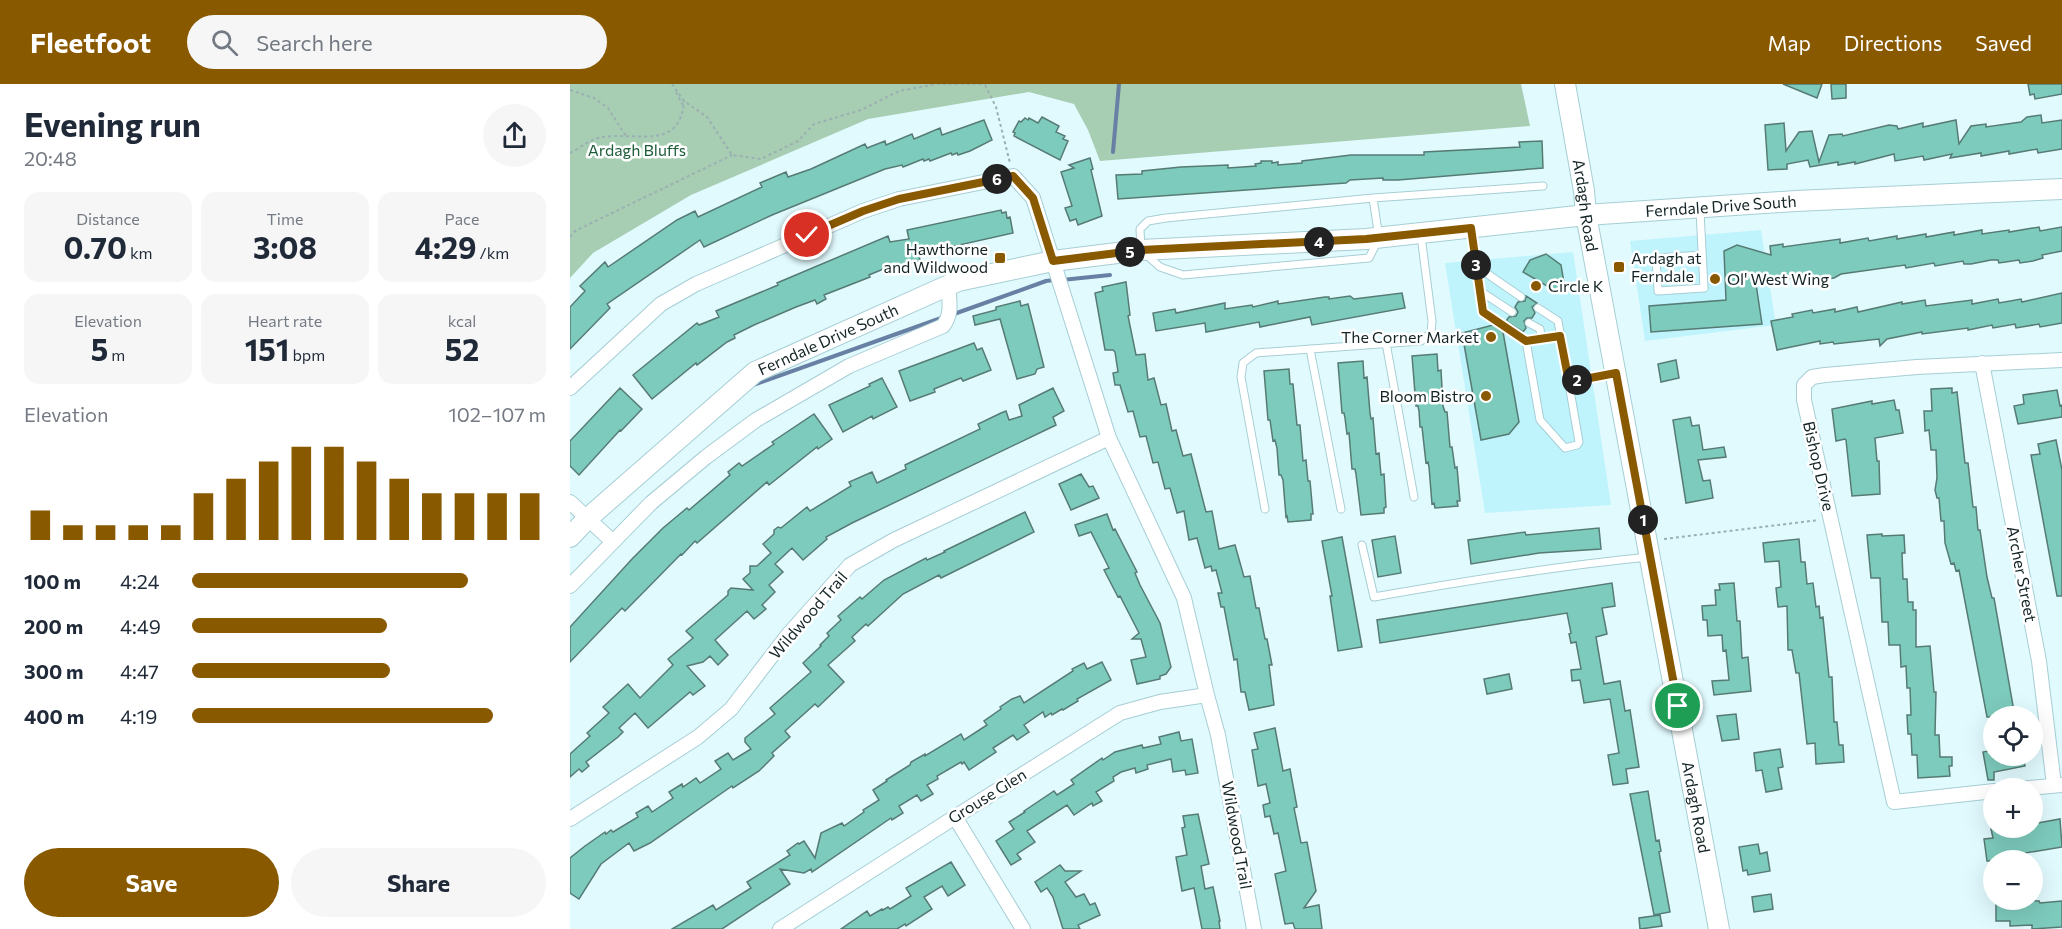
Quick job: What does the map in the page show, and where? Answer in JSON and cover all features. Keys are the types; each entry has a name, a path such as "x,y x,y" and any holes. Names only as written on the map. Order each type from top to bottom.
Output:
{"main road":[{"name":"Ardagh Road","path":"1565,84 1584,191 1586,215 1719,929"},
{"name":"Ferndale Drive South","path":"570,537 587,519 755,372 958,281 1053,261 1141,250 1379,238 1586,215 1796,201 2062,189"}],"street":[{"name":"Wildwood Trail","path":"1013,176 1033,198 1108,438 1184,598 1218,735 1254,929"},
{"path":"570,388 661,304 696,284 863,211 899,199 1013,176"},
{"path":"570,585 651,503 706,457 756,420 849,366 943,326 949,318 950,311 948,285"},
{"name":"Bishop Drive","path":"1983,792 1894,802 1804,400 1804,385 1812,377 1825,375 1982,363 2062,360"},
{"name":"Archer Street","path":"1982,363 2039,661 2058,785"},
{"name":"Wildwood Trail","path":"570,819 698,737 731,709 787,636 850,565 894,540 1108,438"},
{"path":"570,502 613,542"},
{"name":"Grouse Glen","path":"780,929 1120,713 1160,702 1207,695"},
{"path":"2043,786 2058,785"},
{"path":"955,817 1023,929"}],"lane":[{"path":"1373,198 1379,238 1369,258 1183,275 1160,267 1141,250 1140,229 1148,221 1373,198 1543,186"},
{"path":"1700,208 1704,288 1658,291 1656,258 1702,255"},
{"path":"1471,228 1483,312 1526,341 1560,336"},
{"path":"1265,509 1240,377 1244,363 1256,353 1422,341 1431,333 1432,321 1420,233"},
{"path":"1476,266 1521,297"},
{"path":"1480,291 1512,312"},
{"path":"1526,341 1540,420 1565,448 1577,445 1580,442 1558,321 1539,308"},
{"path":"1529,323 1540,330 1541,339"},
{"path":"1386,344 1414,497"},
{"path":"1310,349 1341,509"},
{"path":"1569,382 1616,373"},
{"path":"1362,545 1374,597 1500,575 1595,562 1649,550"}],"path":[{"path":"672,84 684,103 707,117 732,155"},
{"path":"570,237 575,231 732,155 760,159 798,141 814,124 861,110 899,91 937,84 986,85 996,107 1013,176"},
{"path":"570,90 594,98 608,108 626,136"},
{"path":"570,153 601,137 657,135 671,132 683,117 684,103"},
{"path":"1649,550 1830,518"}],"shaded area":[{"path":"1761,230 1776,325 1645,341 1630,241"},
{"path":"1573,252 1611,505 1485,513 1445,263"}],"green space":[{"name":"Ardagh Bluffs","path":"570,84 1521,84 1530,126 1100,161 1088,130 1074,104 1029,92 868,119 691,195 593,253 570,278"}],"building":[{"path":"1783,84 1822,84 1817,98"},
{"path":"1831,84 1846,84 1846,98 1832,99"},
{"path":"2028,84 2062,84 2062,94 2035,99 2034,94 2030,95"},
{"path":"2041,115 2042,123 2062,120 2062,149 2038,153 2037,149 2009,154 2009,151 1981,156 1981,153 1950,158 1952,154 1924,160 1923,156 1895,161 1894,154 1855,164 1855,162 1838,165 1838,162 1810,167 1808,160 1787,164 1787,169 1768,170 1765,125 1784,123 1786,151 1799,132 1812,131 1819,162 1829,135 1842,134 1843,136 1889,125 1897,126 1898,129 1923,123 1923,127 1956,120 1959,144 1971,126 1986,124 1986,127 2021,122 2027,117"},
{"path":"1042,117 1059,126 1056,132 1065,136 1063,139 1068,141 1060,160 1014,136 1013,132 1019,121 1029,118 1038,123"},
{"path":"984,120 992,140 970,151 958,155 951,153 930,161 923,159 903,167 902,165 885,169 772,215 704,247 700,240 607,304 610,308 570,349 570,307 585,291 580,286 605,262 608,267 677,220 695,211 698,217 762,187 760,183 786,172 788,177 811,169 865,144 867,148 885,141 886,145 912,134 914,139 940,128 942,135"},
{"path":"1542,141 1543,168 1398,180 1383,180 1383,178 1350,180 1346,183 1118,199 1116,175 1142,174 1142,171 1181,167 1256,166 1255,164 1261,161 1278,162 1278,165 1351,155 1424,155 1424,152 1520,147 1519,142"},
{"path":"1090,158 1102,216 1078,225 1076,219 1070,221 1065,208 1072,206 1061,172 1074,168 1069,165"},
{"path":"1001,210 1002,213 1006,212 1007,218 1010,217 1013,233 919,254 920,261 894,268 893,265 869,275 870,277 824,295 826,299 817,304 815,300 754,325 734,335 735,338 697,365 696,363 652,399 633,375 697,323 699,325 719,317 716,311 778,285 777,283 888,236 890,242 909,239 907,230"},
{"path":"2039,227 2040,231 2062,227 2062,251 2020,263 2019,260 1999,263 1998,260 1991,260 1971,264 1964,264 1963,261 1935,266 1934,263 1906,268 1905,265 1841,274 1834,278 1820,280 1820,277 1794,282 1793,278 1772,283 1770,281 1756,284 1762,324 1651,332 1649,306 1726,300 1724,251 1737,245 1771,255 1770,246 1783,244 1783,247 1840,239 1840,243 1868,238 1869,241 1926,234 1926,237 1982,230 1982,234"},
{"path":"1546,254 1561,265 1564,283 1559,293 1523,272 1530,260"},
{"path":"1126,282 1130,315 1128,316 1136,355 1145,354 1148,380 1154,378 1161,405 1166,404 1172,431 1176,430 1183,456 1191,454 1206,512 1212,511 1219,549 1235,545 1244,577 1250,576 1256,608 1259,608 1272,665 1269,665 1274,705 1249,710 1245,692 1241,692 1237,659 1234,660 1224,607 1221,607 1218,593 1222,593 1216,570 1212,571 1211,566 1205,568 1197,538 1189,540 1184,511 1177,513 1170,488 1165,489 1158,462 1153,463 1146,436 1140,437 1133,411 1128,412 1120,385 1115,385 1113,373 1118,372 1115,352 1105,350 1095,293 1103,291 1102,287"},
{"path":"1402,293 1405,308 1312,325 1310,317 1260,327 1259,322 1206,332 1205,323 1156,331 1153,313 1175,309 1176,313 1225,303 1225,309 1252,305 1253,307 1278,301 1278,304 1325,297 1329,299 1350,296 1354,299"},
{"path":"2062,293 2062,323 2040,327 2039,324 2016,328 2015,324 1993,328 1992,325 1968,330 1968,328 1922,334 1922,332 1887,339 1880,346 1879,339 1834,344 1833,342 1820,344 1820,341 1777,350 1771,321 1793,317 1792,314 1812,310 1813,313 1835,309 1835,312 1857,307 1858,312 1902,302 1902,304 1925,300 1926,306 1972,300 1972,304 1998,299 1999,303 2021,299 2022,302"},
{"path":"1526,296 1537,303 1532,307 1535,313 1532,318 1524,321 1526,328 1523,332 1506,321 1509,317 1516,316 1518,312 1515,307 1518,302 1525,301"},
{"path":"1020,301 1021,306 1028,304 1044,367 1037,369 1035,374 1017,379 1000,319 975,325 973,316"},
{"path":"1493,325 1503,332 1519,422 1509,434 1481,440 1462,333"},
{"path":"974,343 977,350 982,348 991,370 963,381 961,378 934,389 935,392 910,401 899,371"},
{"path":"1437,354 1438,371 1441,370 1443,406 1447,412 1450,447 1452,447 1455,468 1457,467 1460,501 1457,501 1458,506 1435,508 1434,503 1432,504 1429,467 1428,462 1426,463 1422,427 1420,427 1418,406 1416,406 1412,356"},
{"path":"1676,360 1679,378 1661,382 1658,364"},
{"path":"1363,361 1371,419 1373,418 1376,454 1379,453 1381,475 1384,474 1386,507 1384,513 1361,515 1356,474 1355,469 1352,469 1349,433 1347,434 1344,413 1342,413 1338,363"},
{"path":"1289,369 1290,384 1293,384 1297,425 1300,425 1303,461 1306,460 1308,481 1310,481 1313,514 1311,514 1311,520 1288,522 1283,480 1279,475 1277,448 1275,440 1273,441 1270,420 1268,420 1264,371"},
{"path":"882,378 897,407 873,419 872,416 843,432 829,405"},
{"path":"620,388 642,409 579,475 570,466 570,441"},
{"path":"1053,388 1064,411 1053,417 1056,425 852,523 826,537 827,539 803,560 792,548 775,564 783,572 769,585 775,592 762,605 766,609 754,619 747,611 715,640 728,655 718,665 710,656 703,662 687,666 705,686 693,695 690,692 648,728 635,713 619,728 623,732 618,737 586,762 589,766 582,772 579,769 570,777 570,754 590,736 587,733 609,713 603,707 628,684 640,698 673,665 668,659 693,638 686,631 728,595 731,588 753,590 743,579 750,573 750,566 757,566 771,553 763,544 774,534 774,530 781,528 807,507 810,511 851,486 849,482 872,472 877,483 906,469 905,465 980,429 978,424 1001,413 1006,411 1009,420 1022,416 1019,405"},
{"path":"1952,388 1952,393 1957,392 1965,463 1968,463 1973,507 1976,507 1978,530 1980,530 1987,577 1992,598 1994,598 2013,706 1985,706 1959,570 1956,571 1954,563 1951,564 1945,543 1944,521 1941,521 1939,498 1935,490 1936,450 1931,450 1929,430 1925,431 1924,411 1932,411 1931,389"},
{"path":"2057,390 2060,406 2062,405 2062,417 2018,424 2014,406 2024,404 2023,395"},
{"path":"1894,400 1896,410 1899,410 1903,433 1875,438 1877,461 1879,461 1880,494 1852,496 1846,440 1836,441 1832,409 1872,401 1872,404"},
{"path":"814,414 832,439 818,449 817,447 769,485 767,482 697,543 695,541 625,611 622,608 570,662 570,627 632,559 663,528 687,508 689,510 730,475 728,472 739,463 742,466 774,444 772,442"},
{"path":"1690,417 1692,426 1699,425 1703,450 1724,447 1726,457 1698,460 1703,481 1710,480 1713,498 1686,503 1673,420"},
{"path":"2056,440 2062,470 2062,596 2057,596 2031,455 2040,454 2038,444"},
{"path":"1081,474 1089,487 1093,486 1099,498 1071,510 1059,484"},
{"path":"1025,512 1034,532 903,594 868,626 866,624 852,637 855,641 828,665 844,682 818,707 815,704 785,731 790,737 772,753 774,756 759,771 733,788 732,786 650,843 634,851 629,843 601,864 579,899 570,893 570,858 585,846 605,832 606,834 611,830 613,832 638,817 636,813 648,806 652,812 673,798 669,792 682,784 683,787 696,778 700,783 721,769 715,761 728,753 733,760 751,749 745,742 745,738 775,714 770,708 811,672 803,663 821,646 829,636 827,633 841,620 838,616 860,597 862,599 884,580 926,558 927,560 945,552"},
{"path":"1107,514 1160,623 1171,667 1166,674 1160,676 1160,679 1137,684 1131,660 1146,657 1141,639 1132,639 1139,633 1104,570 1109,568 1091,532 1079,536 1075,525"},
{"path":"1599,528 1601,549 1539,553 1471,564 1468,540 1525,532 1526,535"},
{"path":"1882,534 1882,536 1904,535 1903,579 1907,579 1908,602 1913,602 1913,610 1916,610 1916,647 1930,646 1934,692 1936,692 1935,735 1939,735 1940,757 1952,757 1952,766 1949,766 1950,776 1918,778 1917,755 1912,755 1911,734 1908,734 1907,715 1911,715 1906,666 1901,667 1900,645 1889,645 1888,622 1882,622 1880,578 1871,578 1867,535"},
{"path":"1395,536 1401,573 1378,577 1372,540"},
{"path":"1342,537 1362,647 1338,651 1330,596 1332,596 1322,541"},
{"path":"1799,539 1801,562 1805,562 1807,584 1813,583 1816,607 1819,606 1820,618 1823,617 1829,677 1832,677 1834,722 1837,722 1839,745 1843,745 1844,762 1816,764 1815,743 1807,744 1799,673 1796,673 1792,650 1788,650 1787,606 1778,607 1776,588 1781,587 1779,561 1765,562 1763,543"},
{"path":"1612,583 1615,606 1602,608 1607,634 1596,637 1604,684 1620,681 1625,711 1630,710 1639,767 1626,769 1628,783 1613,785 1608,755 1619,753 1610,699 1584,703 1580,680 1572,681 1571,670 1581,669 1576,642 1571,643 1567,613 1380,643 1377,620"},
{"path":"1734,583 1737,621 1740,621 1742,658 1748,657 1751,691 1714,695 1712,681 1729,680 1726,650 1723,651 1722,635 1708,636 1707,620 1703,620 1702,606 1716,605 1715,590 1720,590 1719,584"},
{"path":"1102,662 1111,680 1077,699 1078,701 1063,710 1045,717 1043,712 1024,725 1029,732 1017,740 1013,735 993,748 996,752 969,770 964,762 962,764 961,762 937,776 938,779 927,785 933,794 921,801 917,795 899,806 903,813 892,820 891,818 812,872 811,869 804,873 780,869 790,884 722,929 672,929 713,905 716,910 751,888 747,882 790,855 787,851 798,843 804,841 815,858 821,833 842,823 844,826 879,800 873,790 925,754 925,756 961,734 964,740 987,725 984,721 1012,699 1020,696 1024,703 1073,671 1072,669 1084,663 1087,669"},
{"path":"1509,674 1512,689 1487,694 1484,679"},
{"path":"1736,714 1739,739 1722,741 1717,716"},
{"path":"1275,728 1283,771 1290,769 1301,843 1307,842 1316,891 1304,908 1319,905 1322,929 1295,929 1293,923 1285,924 1275,874 1286,871 1278,833 1274,834 1270,816 1265,817 1263,805 1270,803 1266,784 1258,786 1252,750 1258,749 1254,733"},
{"path":"1179,732 1181,741 1192,739 1198,773 1186,775 1185,770 1173,772 1171,759 1147,765 1148,769 1136,773 1135,768 1121,772 1113,777 1114,781 1096,792 1102,801 1093,806 1092,803 1074,815 1067,805 1027,831 1035,842 1017,854 1021,859 1011,865 996,841 1014,829 1009,822 1054,791 1057,795 1074,784 1071,780 1102,758 1103,760 1115,752 1142,745 1143,748 1161,744 1159,737"},
{"path":"1780,749 1783,767 1778,768 1782,789 1766,792 1762,770 1756,771 1754,753"},
{"path":"1986,766 2025,766 1994,772 1994,778 1988,778"},
{"path":"1648,791 1656,841 1659,840 1661,851 1659,852 1670,912 1654,915 1630,794"},
{"path":"1198,814 1209,864 1201,866 1205,889 1213,887 1220,929 1202,929 1194,888 1182,891 1176,857 1187,855 1182,828 1185,827 1183,816"},
{"path":"2060,819 2062,847 2043,850 1986,850 1984,839 2043,838 2043,822"},
{"path":"1758,844 1760,854 1767,852 1770,871 1748,875 1747,870 1743,871 1739,847"},
{"path":"951,862 965,885 948,896 942,886 924,897 932,909 906,926 905,924 897,929 841,929 867,911 870,916 882,909 888,907 890,909 911,896 906,888"},
{"path":"1060,865 1065,871 1081,871 1065,882 1076,897 1084,894 1090,905 1095,903 1100,915 1078,925 1080,929 1063,929 1053,897 1047,888 1041,892 1035,882"},
{"path":"1771,894 1773,909 1754,912 1752,897"},
{"path":"2062,901 2062,927 2032,929 2032,925 2010,926 2010,921 1996,921 1996,910 2043,910 2043,903"},
{"path":"1660,915 1662,926 1640,929 1639,918"}],"waterway":[{"path":"1113,152 1119,84"},
{"path":"1062,280 1110,275"},
{"path":"954,314 1054,280"},
{"path":"753,385 944,317"}],"place":[{"name":"Hawthorne and Wildwood","path":"1000,258"},
{"name":"Ardagh at Ferndale","path":"1619,267"},
{"name":"Ol' West Wing","path":"1715,279"},
{"name":"Circle K","path":"1536,286"},
{"name":"The Corner Market","path":"1491,337"},
{"name":"Bloom Bistro","path":"1486,396"}],"route":[{"path":"807,235 863,211 899,199 1013,176 1033,198 1053,261 1141,250 1366,239 1471,228 1483,312 1526,341 1560,336 1569,382 1616,373 1678,706"}]}
